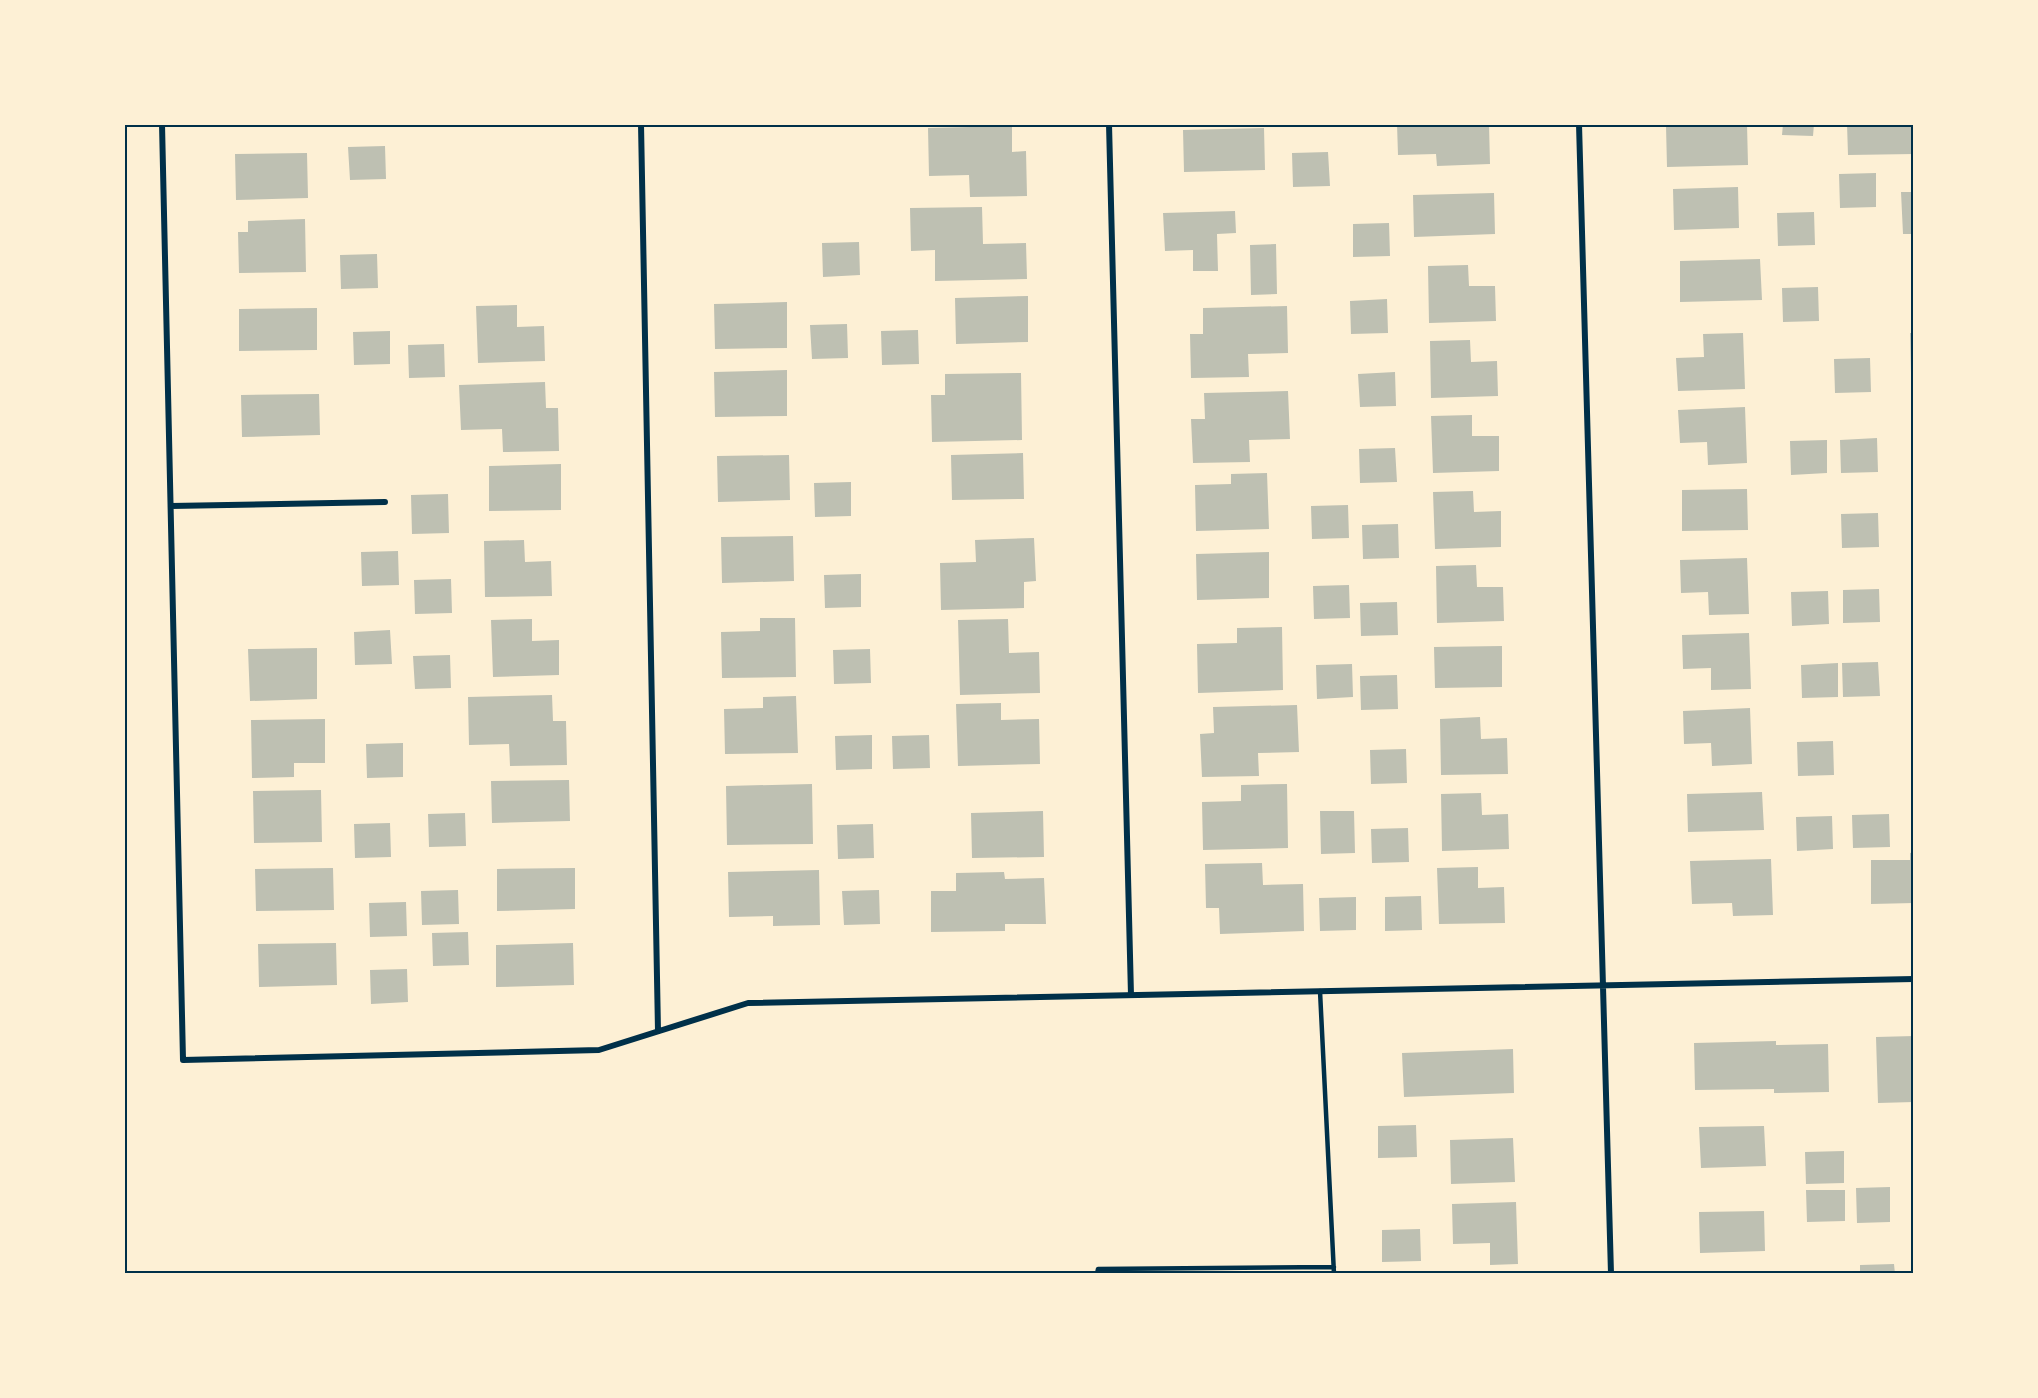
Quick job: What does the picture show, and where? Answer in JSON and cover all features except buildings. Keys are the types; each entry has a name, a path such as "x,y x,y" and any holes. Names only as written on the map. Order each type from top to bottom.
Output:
{"street":[{"path":"162,124 183,1060 599,1050 748,1003 1914,979"},
{"path":"640,124 658,1031"},
{"path":"1109,124 1131,995"},
{"path":"1579,124 1611,1274"},
{"path":"171,506 385,502"}],"lane":[{"path":"1320,991 1334,1274"},
{"path":"1097,1274 1098,1269 1334,1267"}]}
